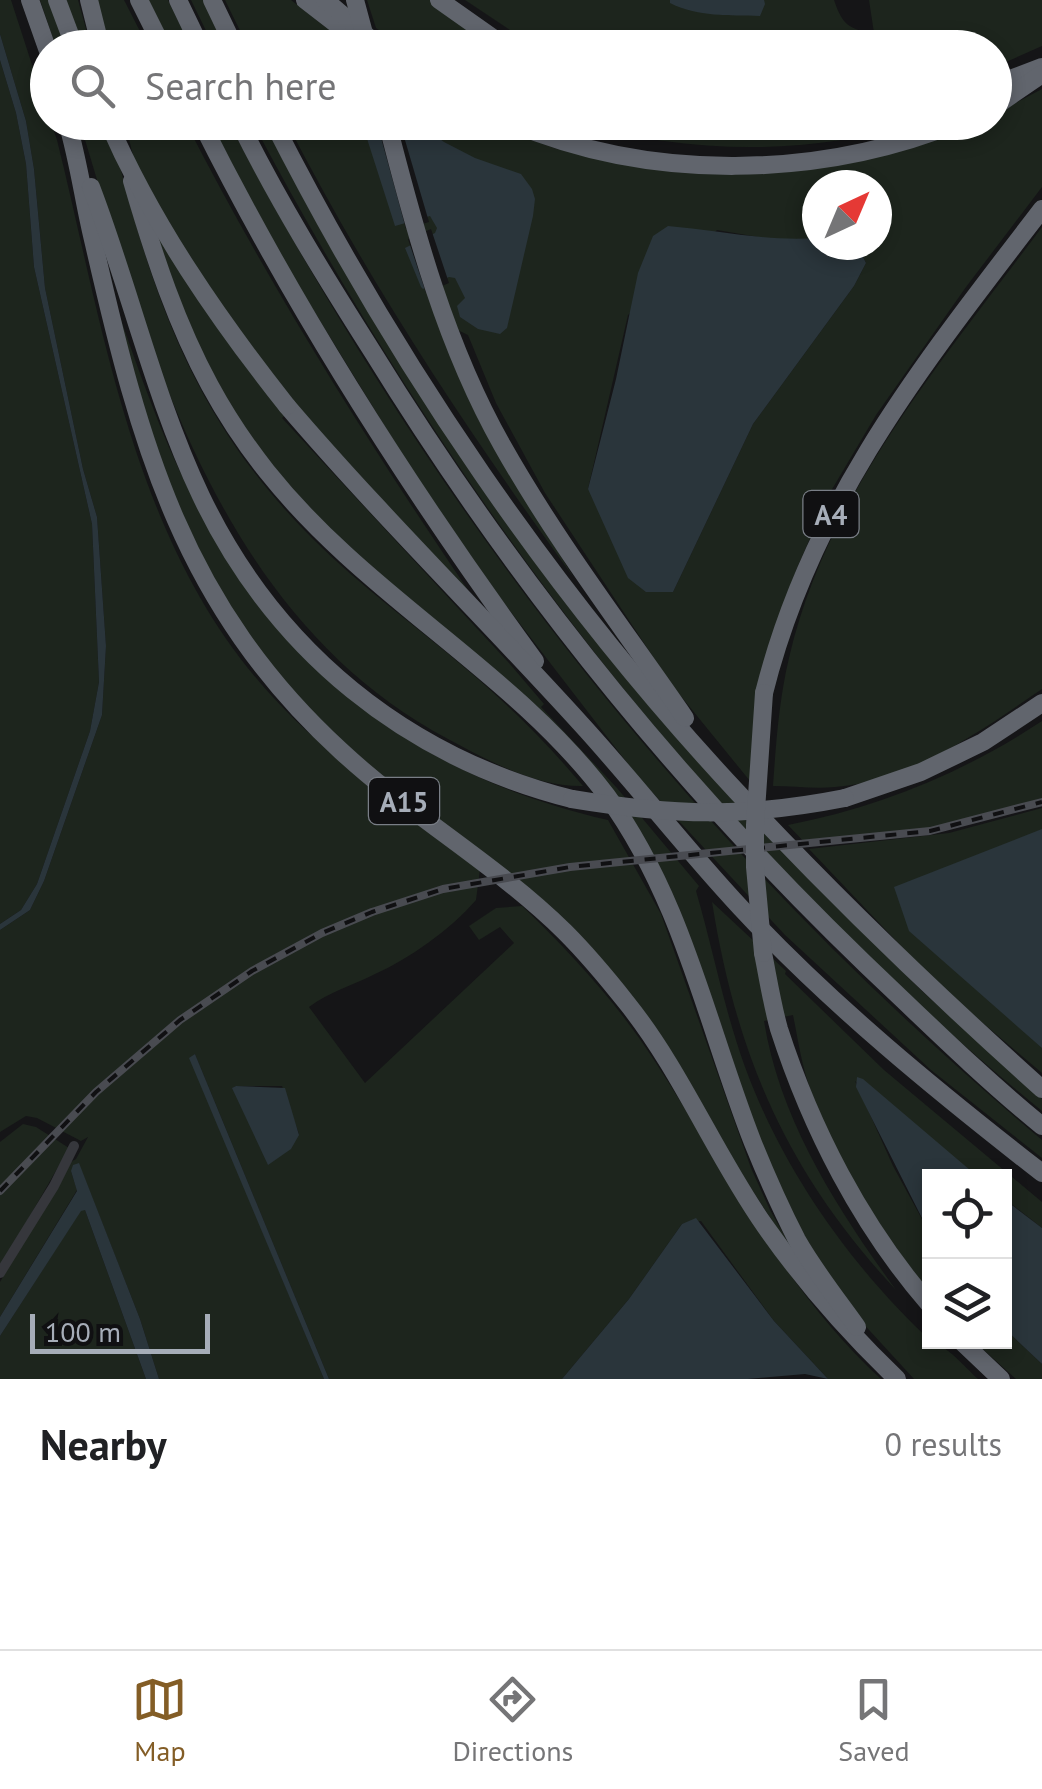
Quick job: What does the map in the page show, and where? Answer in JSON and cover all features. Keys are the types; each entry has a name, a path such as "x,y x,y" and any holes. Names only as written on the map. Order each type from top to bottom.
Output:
{"highway":[{"path":"30,0 41,30"},
{"path":"57,0 68,30"},
{"path":"89,0 96,30"},
{"path":"138,0 153,30"},
{"path":"178,0 193,30"},
{"path":"212,0 226,30"},
{"path":"304,0 344,30"},
{"path":"325,0 360,30"},
{"path":"355,0 363,30"},
{"path":"439,0 482,30"},
{"path":"1012,78 1042,66"},
{"path":"1012,95 1042,74"},
{"name":"A15","path":"71,140 147,450 173,518 210,594 268,676 342,752 566,932 628,1005 764,1225 844,1329 900,1379"},
{"name":"A15","path":"73,140 177,438 227,546 259,596 339,680 394,722 464,762 535,790 572,799 692,815 780,811 845,798 921,772 983,742 1042,704"},
{"path":"116,140 188,268 236,341 334,461 583,726 783,952 953,1104 1042,1173"},
{"name":"A15","path":"123,140 158,270 189,349 221,408 284,495 346,556 489,674 558,741 607,796 664,893 753,1142 798,1241 861,1333 900,1379"},
{"path":"210,140 301,308 374,428 471,573 583,726"},
{"path":"249,140 334,291 412,416 500,546 574,645 702,798 809,912 971,1065 1042,1126"},
{"path":"282,140 319,212 436,403 496,491 624,659 737,792 933,992 1042,1089"},
{"path":"392,140 417,234 466,372 500,442 528,490 737,792"},
{"path":"562,140 591,150 704,166 778,164 846,156 908,140"},
{"name":"A4","path":"922,1296 831,1161 779,1027 763,953 754,867 764,693 780,630 856,467 933,351 1042,209"},
{"path":"969,1349 1001,1379"}],"street":[{"path":"0,1273 74,1146"}],"shaded area":[{"path":"0,0 11,0 30,59 30,140 57,140 130,432 155,503 186,571 223,635 270,694 345,764 480,869 476,900 441,933 401,961 309,1007 365,1083 514,943 500,927 479,940 469,926 496,908 522,906 626,1020 786,1269 846,1344 881,1379 828,1379 774,1321 701,1221 682,1224 629,1299 562,1379 329,1379 195,1054 191,1059 324,1379 159,1379 140,1319 82,1172 71,1171 77,1190 0,1317 0,1282 88,1137 81,1141 26,1116 0,1132 0,930 30,910 44,881 102,715 106,646 97,517 83,469 45,288 26,121 0,34","holes":["282,1086 299,1134 233,1088"]},
{"path":"40,0 78,0 86,30 50,30"},
{"path":"94,0 124,0 139,30 102,30"},
{"path":"144,0 168,0 183,30 159,30"},
{"path":"191,0 206,0 220,30 206,30"},
{"path":"225,0 291,0 329,30 240,30"},
{"path":"367,0 432,0 474,30 379,30"},
{"path":"465,0 834,0 840,15 858,30 510,30"},
{"path":"670,0 764,0 765,4 760,16 725,15 691,11"},
{"path":"869,0 1042,0 1042,46 1012,59 1012,30 874,30"},
{"path":"0,34 26,121 45,288 83,469 97,517 106,646 102,715 44,881 30,910 0,930 0,924 21,910 37,884 90,731 99,682 92,524 34,267 26,164 0,60"},
{"path":"0,60 26,164 34,267 92,524 99,682 90,731 37,884 21,910 0,924"},
{"path":"1042,89 1042,187 876,415 831,491 797,568 773,635 750,781 671,684 545,493 496,403 468,335 437,320 546,532 574,578 458,412 386,299 296,140 531,140 627,165 856,162 933,140 1012,140 1012,105","holes":["802,170 892,170 892,260 864,260 854,286 753,424 673,592 588,489 628,315 717,230 782,241 802,239"]},
{"path":"85,140 113,140 141,240 180,347 235,446 271,493 332,557 512,710 583,786 530,777 448,739 370,687 304,624 250,552 204,472 167,387"},
{"path":"129,140 195,140 322,364 472,596 294,407 282,418 509,663 544,704 541,707 617,788 699,886 696,891 738,1045 779,1144 848,1250 922,1332 922,1349 944,1349 978,1379 914,1379 848,1307 808,1248 773,1181 710,1002 606,791 383,583 270,470 195,348 144,200"},
{"path":"215,140 238,140 310,269 396,408 487,543 585,672 689,796 800,915 917,1030 1042,1140 1042,1158 931,1070 785,935 638,777 504,603 419,482 252,210"},
{"path":"262,140 277,140 453,439 792,862 923,992 1042,1099 1042,1111 921,1007 807,896 700,779 598,657 503,529 413,397 330,262"},
{"path":"367,140 441,140 475,158 521,174 535,199 507,328 500,334 478,329 460,317 457,306 465,298 455,278 421,287 405,248 435,233 437,228 430,216 395,226"},
{"path":"658,140 840,140 786,146"},
{"path":"668,226 802,239 802,260 866,263 854,286 753,424 673,592 646,592 628,578 588,489 638,273 653,236"},
{"path":"1042,227 1042,689 944,752 891,775 835,787 773,786 789,658 807,598 831,540 893,430"},
{"path":"114,300 176,463 212,531 252,593 297,648 347,696 403,737 465,771 533,799 608,820 661,914 751,1168 803,1268 619,986 303,706 224,607 160,471"},
{"path":"1042,721 1042,799 954,823 836,841 806,844 788,825 920,786 982,757"},
{"path":"1042,808 1042,1073 938,985 809,849 949,833"},
{"path":"1042,829 1042,1048 909,931 894,887"},
{"path":"712,902 884,1070 1002,1169 968,1169 855,1081 922,1219 922,1282 878,1221 834,1144 808,1082 793,1015 764,1021 783,1094 833,1196 896,1290 825,1202 797,1157 753,1063 723,959"},
{"path":"195,1054 329,1379 324,1379 189,1058"},
{"path":"857,1077 863,1079 969,1169 922,1169 922,1218 856,1087"},
{"path":"232,1088 285,1088 299,1135 291,1149 268,1165"},
{"path":"23,1124 36,1127 69,1148 0,1268 0,1142"},
{"path":"79,1163 140,1319 159,1379 146,1379 85,1210 0,1336 0,1317 77,1191 71,1171"},
{"path":"1012,1177 1042,1202 1042,1228 1012,1204"},
{"path":"1012,1205 1042,1228 1042,1364 1012,1336"},
{"path":"81,1210 85,1210 146,1379 0,1379 0,1336"},
{"path":"696,1218 774,1321 828,1379 805,1374 748,1379 562,1379 629,1299 682,1224"},
{"path":"1012,1336 1042,1364 1042,1379 1016,1379 983,1349 1012,1349"}],"pier":[{"path":"382,140 405,140 429,222 406,229"},
{"path":"431,229 449,283 426,293 408,239"}],"railway":[{"path":"0,1191 96,1092 180,1020 252,971 322,933 372,912 443,889 570,867 930,831 1042,802"}]}
